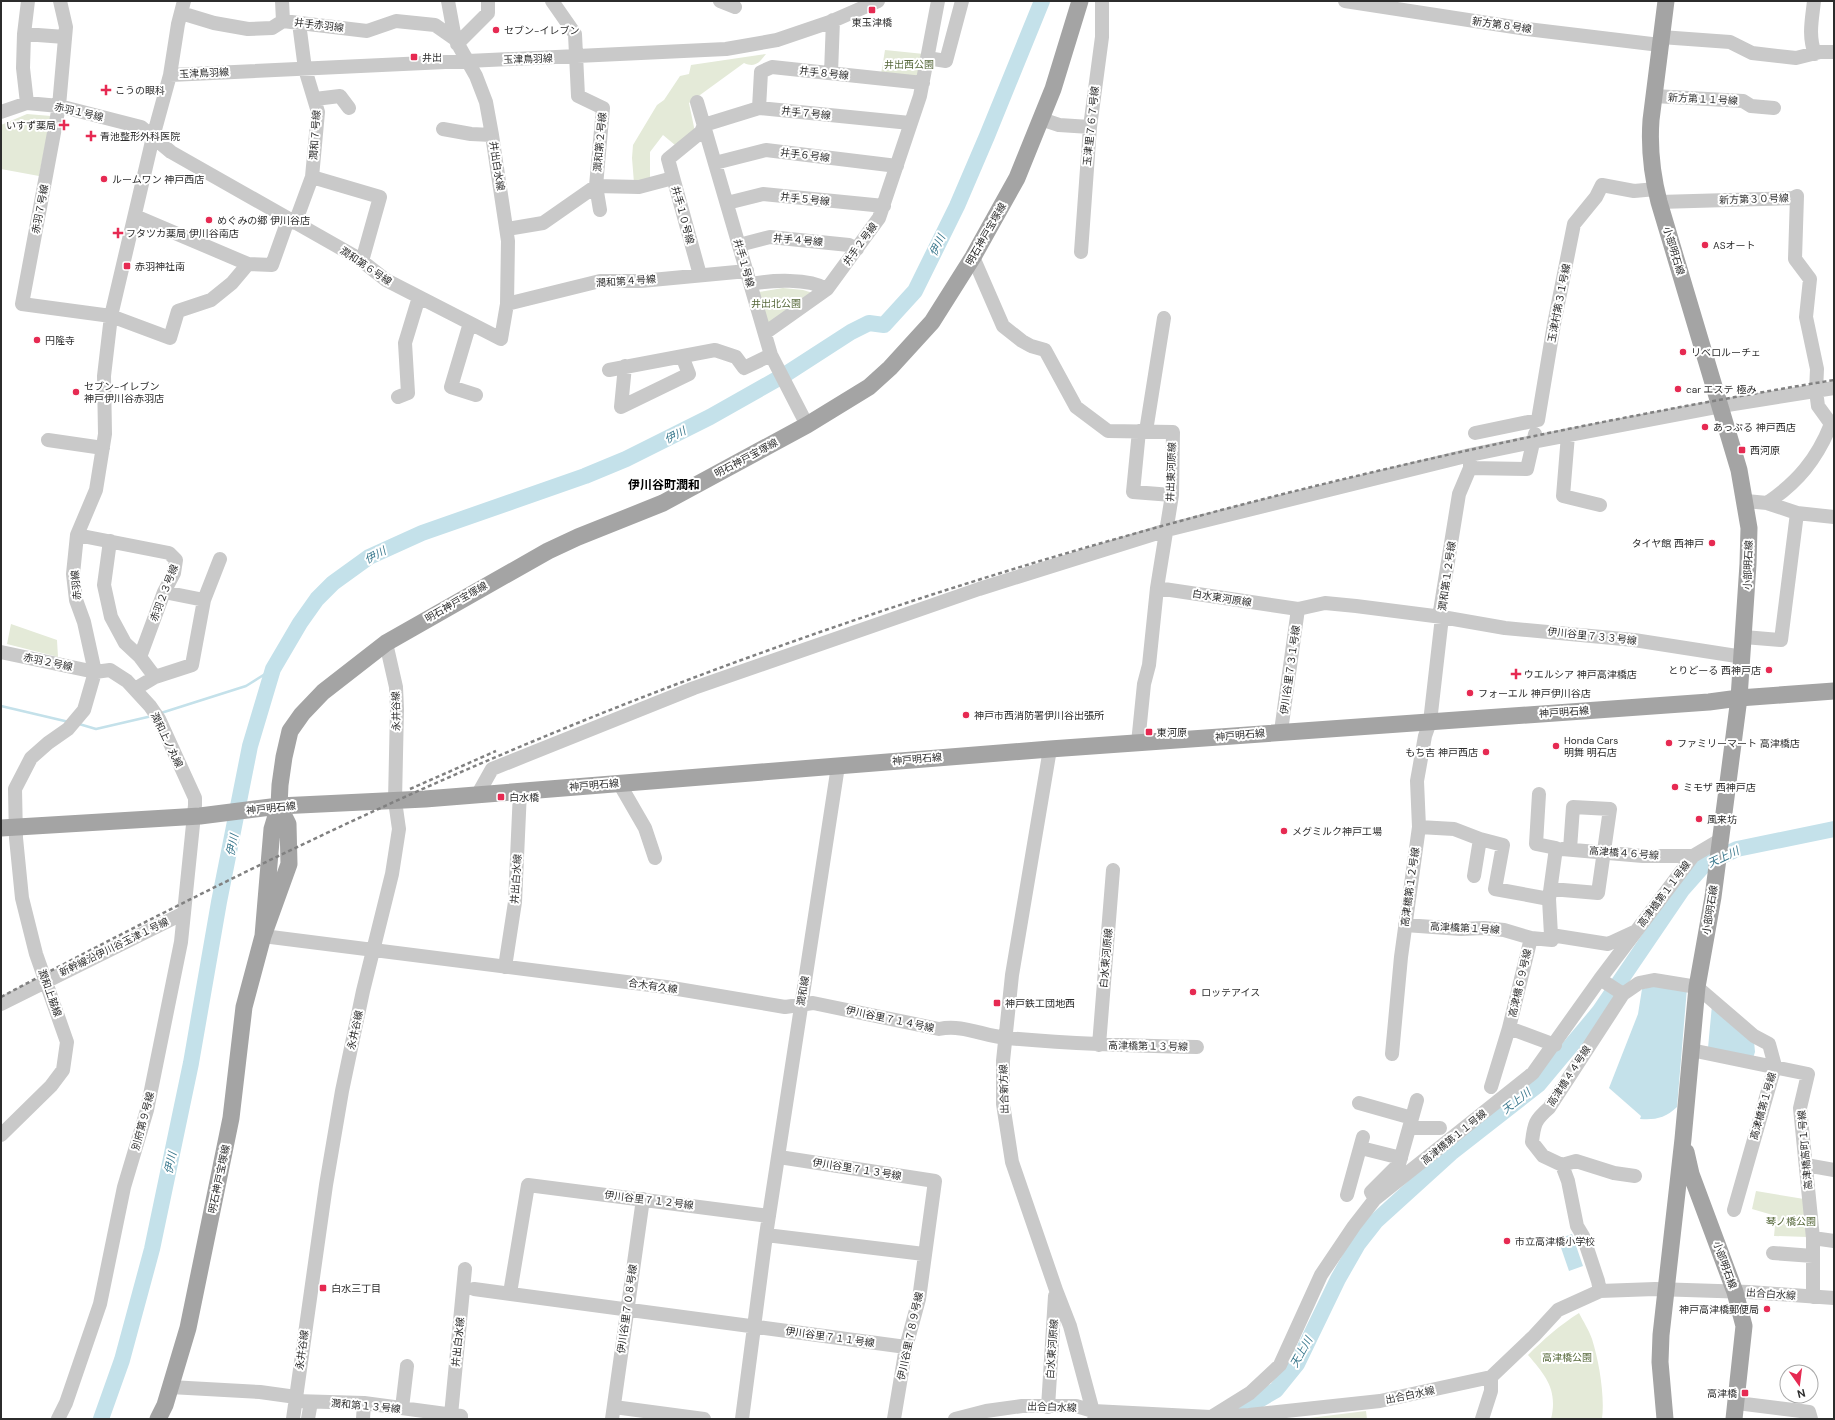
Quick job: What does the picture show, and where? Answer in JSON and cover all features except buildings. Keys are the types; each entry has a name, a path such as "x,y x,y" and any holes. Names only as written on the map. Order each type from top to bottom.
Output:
{"main road":[{"name":"明石神戸宝塚線","path":"158,1419 165,1404 188,1328 230,1126 244,1007 263,936 273,807 280,785 290,731 302,714 323,692 386,643 548,551 578,537 663,503 869,387 890,368 932,322 973,258 1018,178 1053,89 1080,1"},
{"name":"小部明石線","path":"1666,1 1650,138 1651,165 1658,195 1739,470 1746,501 1749,528 1744,637 1739,698 1717,867 1697,987 1683,1139 1666,1289 1660,1362 1666,1419"},
{"name":"神戸明石線","path":"9,827 197,816 273,807 520,791 1050,748 1702,703 1739,698 1834,691"},
{"name":"小部明石線","path":"1683,1139 1691,1174 1735,1292 1744,1326 1736,1411"}],"street":[{"path":"27,104 23,68 24,34 28,1"},
{"path":"24,34 65,31 60,1"},
{"path":"282,1 283,21"},
{"name":"井出白水線","path":"448,1 456,42 476,76 486,102 507,229 507,304 501,339"},
{"path":"456,42 488,13 488,1"},
{"name":"潤和第２号線","path":"552,1 575,34 578,96 603,108 596,186 600,210"},
{"path":"720,1 735,7"},
{"name":"玉津鳥羽線","path":"170,75 726,49 777,40 833,20 878,1"},
{"name":"井手２号線","path":"764,333 827,289 879,218 923,83 938,1"},
{"path":"927,58 946,61 962,1"},
{"name":"玉津里７６７号線","path":"1082,252 1090,128 1102,36 1102,1"},
{"name":"新方第８号線","path":"1344,1 1527,29 1661,41 1730,42 1752,53 1796,58 1834,52"},
{"path":"1814,1 1810,31 1811,43 1815,54"},
{"path":"170,75 183,7"},
{"name":"井手赤羽線","path":"183,7 214,23 248,29 272,28 283,21 367,31 396,22 434,25 456,42"},
{"path":"831,73 833,20"},
{"name":"潤和７号線","path":"248,264 272,265 312,177 318,112 306,69 299,23"},
{"name":"赤羽７号線","path":"65,31 59,106 22,304 111,316"},
{"name":"井手８号線","path":"759,108 761,72 772,67 923,83"},
{"name":"赤羽線","path":"9,827 15,789 22,774 31,758 74,723 84,710 95,672 84,622 76,600 73,574 78,535 96,490 103,448 105,434 104,376 111,316 153,137 170,75"},
{"path":"315,99 340,96 348,108"},
{"name":"新方第１１号線","path":"1654,96 1743,101 1751,106 1774,108"},
{"name":"井手１号線","path":"697,102 764,333 772,355 805,422"},
{"name":"赤羽１号線","path":"1,112 27,104 59,106 141,127 153,137"},
{"name":"井手７号線","path":"704,125 759,108 910,123"},
{"path":"1041,119 1059,125 1090,128"},
{"name":"井手１０号線","path":"700,275 668,159 701,132 704,125"},
{"path":"443,129 471,134 492,135"},
{"name":"潤和第６号線","path":"153,137 171,152 362,261 386,280 501,339"},
{"name":"井手６号線","path":"715,163 766,150 897,166"},
{"path":"312,177 380,197 362,261"},
{"path":"507,229 542,223 596,186 639,187 673,178"},
{"name":"玉津村第３１号線","path":"1538,420 1554,324 1574,224 1596,197 1602,185 1658,195"},
{"name":"井手５号線","path":"727,203 763,194 884,206"},
{"name":"新方第３０号線","path":"1658,195 1793,198 1797,196 1795,259 1810,279 1806,317 1817,369 1816,391 1818,406 1831,424 1824,440 1809,465 1780,494 1767,503"},
{"path":"111,316 170,338 178,311 211,300 232,283 248,264 135,216"},
{"name":"井手４号線","path":"739,245 770,237 849,245 857,249"},
{"name":"井出東河原線","path":"973,258 1003,326 1013,336 1031,346 1045,350 1076,407 1108,431 1173,432 1172,495 1157,588"},
{"path":"700,275 747,271"},
{"name":"潤和第４号線","path":"507,304 600,281 641,280 700,275"},
{"path":"751,284 771,280 819,285 827,289"},
{"path":"398,397 408,393 405,343 419,297"},
{"path":"1164,318 1133,492 1172,495"},
{"path":"470,323 452,387 476,395"},
{"path":"609,370 715,350 736,357 744,368 772,355"},
{"path":"625,366 621,407 689,374 682,356"},
{"path":"478,794 492,769 694,688 979,589 1167,530 1470,462 1533,442 1721,406 1834,388"},
{"path":"1470,462 1528,469 1538,420 1475,433"},
{"path":"1568,435 1563,496 1600,505"},
{"path":"48,440 103,448"},
{"name":"潤和第１２号線","path":"1430,722 1442,617 1440,611 1459,494 1470,462"},
{"path":"1746,501 1767,503 1797,513 1834,517"},
{"path":"1744,637 1781,640 1797,513"},
{"name":"赤羽２３号線","path":"78,535 169,553 176,560 174,574 164,592 140,657"},
{"path":"110,541 104,585 111,617 125,642 140,657 155,677"},
{"path":"135,689 155,677 192,666 204,600 220,559"},
{"path":"1138,743 1144,684 1149,665 1157,588"},
{"name":"白水東河原線","path":"1157,588 1298,609 1326,603 1442,617"},
{"path":"164,592 204,600"},
{"name":"伊川谷里７３１号線","path":"1282,732 1298,609"},
{"name":"伊川谷里７３３号線","path":"1442,617 1505,628 1634,640 1742,657"},
{"name":"永井谷線","path":"293,1419 339,1104 373,950 392,874 399,829 395,800 396,687 386,643"},
{"name":"赤羽２号線","path":"1,654 95,672"},
{"name":"潤和上ノ丸線","path":"95,672 110,670 135,689 150,706 159,719 195,798 197,816"},
{"name":"高津橋第１２号線","path":"1392,1054 1405,925 1419,827 1417,781 1425,736 1430,722"},
{"name":"出合新方線","path":"1050,748 1012,975 1005,1038 1003,1104 1012,1162 1070,1326 1094,1415"},
{"name":"潤和線","path":"742,1419 766,1235 838,766"},
{"path":"619,782 645,828 655,858"},
{"name":"井出白水線","path":"505,967 515,902 520,791"},
{"name":"高津橋４６号線","path":"1539,794 1536,844 1556,848 1643,856 1693,856"},
{"path":"1419,827 1454,829 1480,839 1503,845 1495,889 1550,894 1598,893 1610,809 1574,807 1570,849"},
{"name":"別府第９号線","path":"58,1419 66,1403 100,1304 124,1187 147,1110 181,942 197,816"},
{"name":"潤和上脇線","path":"1,1135 51,1086 63,1070 67,1042 36,954 22,898 16,838 9,827"},
{"path":"1474,876 1480,839"},
{"name":"高津橋第１１号線","path":"1209,1418 1250,1393 1280,1365 1321,1275 1354,1226 1375,1199 1533,1074 1555,1045 1600,979 1693,856 1720,840"},
{"path":"1551,935 1550,894 1556,848"},
{"name":"白水東河原線","path":"1099,1045 1113,870"},
{"name":"新幹線沿伊川谷玉津１号線","path":"1,1004 184,913"},
{"name":"高津橋第１号線","path":"1405,925 1461,929 1497,929 1531,938 1552,940 1551,935 1608,944 1636,931"},
{"name":"合木有久線","path":"263,936 666,987 784,1008 800,1006"},
{"name":"高津橋６９号線","path":"1491,1087 1509,1028 1531,938"},
{"path":"1600,979 1623,994"},
{"name":"高津橋４４号線","path":"1562,1165 1543,1156 1532,1142 1534,1125 1538,1117 1549,1108 1623,994 1639,983 1654,980 1697,987"},
{"name":"高津橋第１号線","path":"1697,987 1754,1036 1769,1044 1775,1066 1734,1210"},
{"name":"伊川谷里７１４号線","path":"800,1006 812,1003 939,1029 952,1026 1005,1038 1099,1045"},
{"path":"1509,1028 1555,1045"},
{"name":"高津橋第１３号線","path":"1099,1045 1197,1047"},
{"name":"高津橋高町１号線","path":"1691,1050 1775,1066 1808,1074 1800,1108 1813,1238 1813,1297"},
{"path":"1375,1199 1371,1192 1399,1164 1417,1100"},
{"path":"1359,1103 1410,1123 1440,1128"},
{"path":"1347,1195 1362,1142 1401,1158"},
{"name":"伊川谷里７１３号線","path":"779,1157 935,1181"},
{"path":"1600,1290 1583,1236 1577,1226 1568,1181 1562,1165 1576,1161 1614,1173 1635,1176"},
{"path":"1806,1165 1834,1170"},
{"name":"伊川谷里７８９号線","path":"894,1419 906,1347 919,1299 935,1181"},
{"name":"伊川谷里７１２号線","path":"510,1293 528,1185 769,1216"},
{"name":"伊川谷里７０８号線","path":"613,1413 643,1199"},
{"path":"766,1235 924,1254"},
{"path":"1813,1238 1834,1241"},
{"path":"1773,1254 1813,1256"},
{"name":"井出白水線","path":"457,1417 465,1269"},
{"name":"伊川谷里７１１号線","path":"474,1289 906,1347"},
{"name":"出合白水線","path":"955,1419 986,1411 1022,1406 1076,1406 1094,1415 1209,1418 1380,1401 1491,1377 1534,1336 1558,1310 1600,1290 1666,1289 1834,1298"},
{"name":"白水東河原線","path":"1048,1407 1053,1354 1056,1290"},
{"path":"402,1408 407,1366"},
{"path":"1482,1419 1491,1391 1491,1377"},
{"name":"潤和第１３号線","path":"170,1387 260,1392 295,1400 311,1402 364,1403 457,1417"},
{"path":"308,1419 311,1402"},
{"path":"363,1419 364,1403"},
{"path":"1736,1411 1810,1415"},
{"path":"613,1413 704,1419"}],"green space":[{"name":"井出西公園","path":"885,50 924,54 919,77 881,74"},
{"path":"766,54 754,65 744,63 689,103 695,132 675,145 663,135 650,152 650,181 634,183 632,158 633,145 657,105 664,100 680,76 689,74 691,65"},
{"path":"27,114 51,116 39,176 1,169 1,125"},
{"name":"井出北公園","path":"783,288 803,290 813,293 767,324 759,292"},
{"path":"11,624 57,640 58,657 7,644"},
{"name":"琴ノ橋公園","path":"1756,1191 1804,1199 1808,1237 1774,1236 1776,1216 1752,1209"},
{"name":"高津橋公園","path":"1579,1313 1588,1329 1595,1348 1602,1389 1602,1419 1551,1419 1553,1409 1552,1392 1545,1377 1528,1355 1552,1332"},
{"path":"1366,1411 1367,1419 1301,1419"}],"water":[{"path":"1659,985 1687,988 1677,1107 1660,1118 1640,1119 1641,1116 1609,1088 1638,1014 1642,989"},
{"path":"1712,1005 1754,1041 1755,1052 1753,1058 1708,1048"},
{"path":"1572,1234 1583,1266 1569,1271 1558,1239"}],"waterway":[{"name":"伊川","path":"101,1419 122,1360 152,1249 191,1063 219,902 250,746 273,669 300,623 317,599 333,583 369,557 422,533 585,476 626,459 710,417 786,374 851,332 869,323 884,325 915,291 957,206 1042,1"},
{"path":"161,713 246,686 273,669"},
{"path":"1,706 69,722"},
{"path":"79,724 96,729 152,716"},
{"name":"天上川","path":"1227,1419 1276,1390 1297,1364 1338,1279 1358,1244 1376,1221 1451,1153 1538,1085 1599,1012 1682,890 1705,864 1737,849 1834,829"}],"railway":[{"path":"1,997 196,896 328,832 462,772 529,743 687,680 847,623 1008,571 1171,524 1335,481 1500,443 1666,410 1834,380"},
{"path":"410,789 496,751"}],"place":[{"name":"東玉津橋","path":"872,10"},
{"name":"セブン-イレブン","path":"496,30"},
{"name":"井出","path":"414,57"},
{"name":"こうの眼科","path":"106,90"},
{"name":"いすず薬局","path":"64,125"},
{"name":"青池整形外科医院","path":"91,136"},
{"name":"ルームワン 神戸西店","path":"104,179"},
{"name":"めぐみの郷 伊川谷店","path":"209,220"},
{"name":"フタツカ薬局 伊川谷南店","path":"118,233"},
{"name":"ASオート","path":"1705,245"},
{"name":"赤羽神社南","path":"127,266"},
{"name":"円隆寺","path":"37,340"},
{"name":"リベロルーチェ","path":"1683,352"},
{"name":"car エステ 極み","path":"1678,389"},
{"name":"セブン-イレブン 神戸伊川谷赤羽店","path":"76,392"},
{"name":"あっぷる 神戸西店","path":"1705,427"},
{"name":"西河原","path":"1742,450"},
{"name":"タイヤ館 西神戸","path":"1712,543"},
{"name":"とりどーる 西神戸店","path":"1769,670"},
{"name":"ウエルシア 神戸高津橋店","path":"1516,674"},
{"name":"フォーエル 神戸伊川谷店","path":"1470,693"},
{"name":"神戸市西消防署伊川谷出張所","path":"966,715"},
{"name":"東河原","path":"1149,732"},
{"name":"ファミリーマート 高津橋店","path":"1669,743"},
{"name":"Honda Cars 明舞 明石店","path":"1556,746"},
{"name":"もち吉 神戸西店","path":"1486,752"},
{"name":"ミモザ 西神戸店","path":"1675,787"},
{"name":"白水橋","path":"501,797"},
{"name":"風来坊","path":"1699,819"},
{"name":"メグミルク神戸工場","path":"1284,831"},
{"name":"ロッテアイス","path":"1193,992"},
{"name":"神戸鉄工団地西","path":"997,1003"},
{"name":"市立高津橋小学校","path":"1507,1241"},
{"name":"白水三丁目","path":"323,1288"},
{"name":"神戸高津橋郵便局","path":"1767,1309"},
{"name":"高津橋","path":"1745,1393"}],"district":[{"name":"伊川谷町潤和","path":"664,485"}]}
